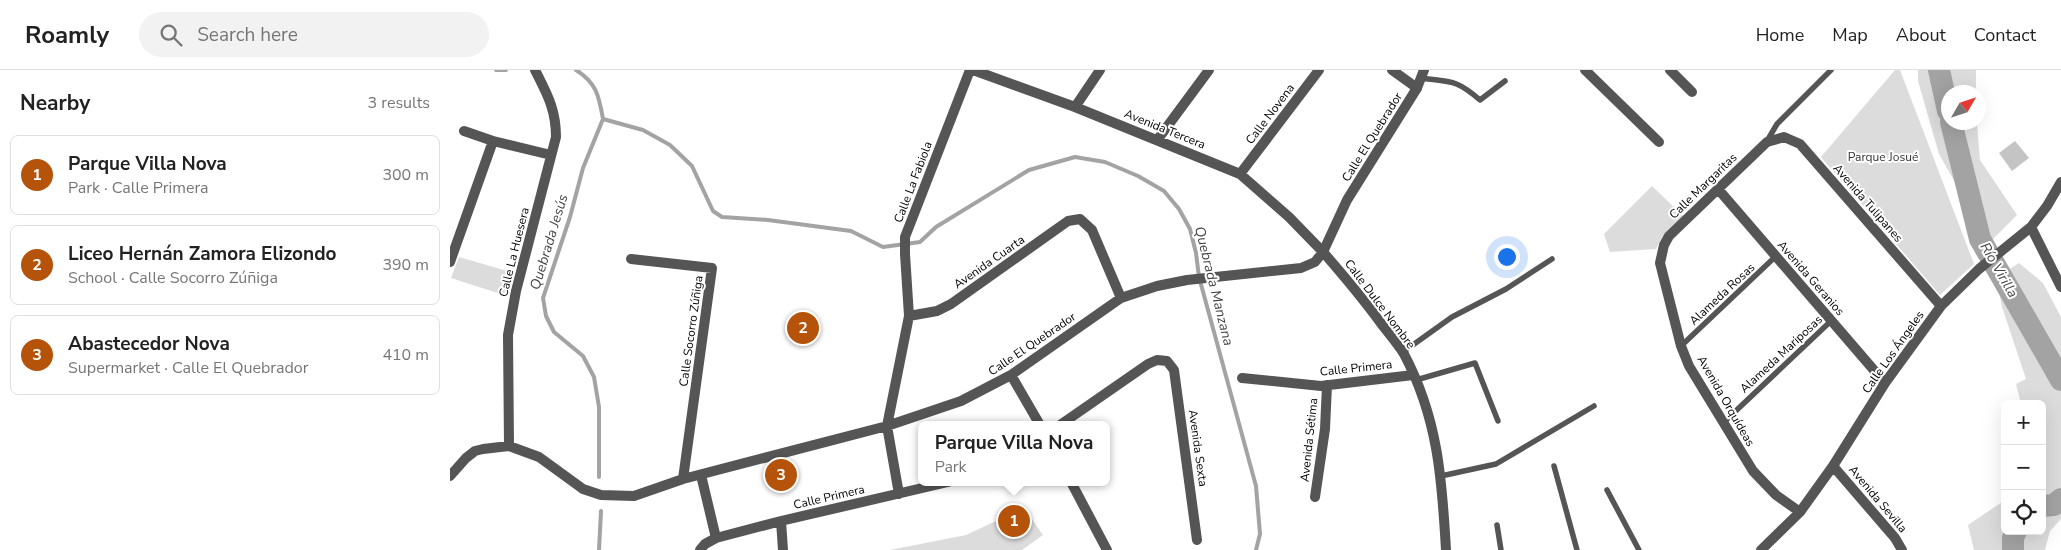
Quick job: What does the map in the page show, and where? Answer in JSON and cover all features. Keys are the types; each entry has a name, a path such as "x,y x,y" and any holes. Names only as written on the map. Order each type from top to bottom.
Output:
{"street":[{"name":"Avenida Tercera","path":"971,70 1075,106 1240,174 1289,216 1323,252"},
{"name":"Calle La Fabiola","path":"887,426 910,316 905,237 971,70"},
{"path":"1075,106 1100,70"},
{"path":"1158,139 1209,70"},
{"name":"Calle Novena","path":"1240,174 1319,70"},
{"path":"1392,70 1421,79"},
{"path":"1585,70 1659,142"},
{"path":"1670,70 1692,92"},
{"name":"Calle La Huesera","path":"509,446 508,335 516,291 556,137 556,120 552,103 537,74"},
{"name":"Calle El Quebrador","path":"450,476 466,458 475,452 483,448 509,446 539,456 583,489 601,494 634,496 683,479 887,426 961,401 1011,375 1121,298 1157,286 1187,280 1301,268 1315,262 1323,252 1347,200 1421,79"},
{"path":"464,131 551,155"},
{"name":"Avenida Tulipanes","path":"1767,142 1784,137 1800,144 1941,306"},
{"path":"450,262 494,140"},
{"name":"Calle Margaritas","path":"1661,253 1669,236 1767,142"},
{"name":"Calle Los Ángeles","path":"1761,550 1800,512 1833,466 1885,383 1941,306 1979,269 2031,227 2047,206 2061,182"},
{"name":"Avenida Geranios","path":"1718,189 1885,383"},
{"name":"Avenida Cuarta","path":"910,316 937,311 952,304 1068,221 1080,219 1092,230 1121,298"},
{"path":"2031,227 2061,287"},
{"name":"Calle Dulce Nombre","path":"1323,252 1369,307 1403,352 1426,404 1436,438 1441,476 1446,550"},
{"name":"Avenida Orquídeas","path":"1661,253 1660,263 1681,346 1690,366 1753,471 1776,494 1800,512"},
{"name":"Calle Socorro Zúñiga","path":"630,259 712,268 683,479"},
{"name":"Avenida Sexta","path":"1066,421 1148,364 1158,360 1167,361 1174,370 1197,540"},
{"path":"1011,375 1038,421"},
{"name":"Calle Primera","path":"1242,378 1327,385 1414,377"},
{"name":"Avenida Sétima","path":"1315,497 1325,428 1327,385"},
{"path":"887,426 899,494"},
{"name":"Avenida Sevilla","path":"1833,466 1895,538 1902,550"},
{"path":"700,550 705,544 716,538 701,475"},
{"name":"Calle Primera","path":"716,538 781,520 932,486"},
{"path":"1073,486 1107,550"},
{"path":"781,520 782,550"}],"lane":[{"path":"1767,142 1778,124 1831,70"},
{"path":"1421,79 1455,82 1464,85 1480,100 1505,81"},
{"name":"Alameda Rosas","path":"1681,346 1776,256"},
{"path":"1403,352 1452,317 1506,289 1552,259"},
{"name":"Alameda Mariposas","path":"1723,423 1832,320"},
{"path":"1414,377 1475,364 1498,421"},
{"path":"1441,476 1496,464 1594,406"},
{"path":"1554,466 1577,550"},
{"path":"1606,490 1639,550"},
{"path":"1496,525 1501,550"}],"green space":[{"name":"Parque Josué","path":"1895,70 1900,70 1974,264 1940,295 1821,157"},
{"path":"1918,70 1976,70 1976,85 1941,85 1941,130 1978,130 1980,160 2017,215 1989,243 1939,154 1918,81"},
{"path":"1652,186 1683,216 1662,237 1656,249 1610,252 1604,234"},
{"path":"459,257 511,272 507,296 451,278"},
{"path":"2019,263 2043,283 2061,317 2061,519 2050,531 2045,550 1974,550 1968,525 2001,503 2001,535 2046,535 2046,400 2020,400 2016,384 2026,379 2002,307 1996,278"},
{"path":"1024,508 1043,535 1022,550 890,550 966,535"}],"building":[{"path":"2015,141 2029,158 2012,171 1999,153"}],"waterway":[{"path":"496,70 506,70"},
{"path":"576,70 593,85 603,119"},
{"name":"Río Virilla","path":"1939,70 1942,85"},
{"name":"Quebrada Manzana","path":"603,119 643,130 670,145 692,166 713,211 722,217 768,220 851,231 883,247 920,242 936,227 1029,170 1075,157 1105,162 1138,176 1164,191 1179,209 1190,229 1199,277 1256,486 1260,534 1256,550"},
{"name":"Quebrada Jesús","path":"599,477 599,407 594,377 583,356 554,332 546,316 543,298 570,217 583,168 603,119"},
{"name":"Río Virilla","path":"1953,130 1980,239 2061,380"},
{"name":"Río Virilla","path":"2046,506 2054,505 2061,499"},
{"name":"Quebrada Jesús","path":"599,550 601,511"},
{"name":"Río Virilla","path":"2013,550 2014,535"}],"place":[{"name":"Liceo Hernán Zamora Elizondo","path":"803,328"},
{"name":"Abastecedor Nova","path":"781,475"},
{"name":"Parque Villa Nova","path":"1014,521"}]}
